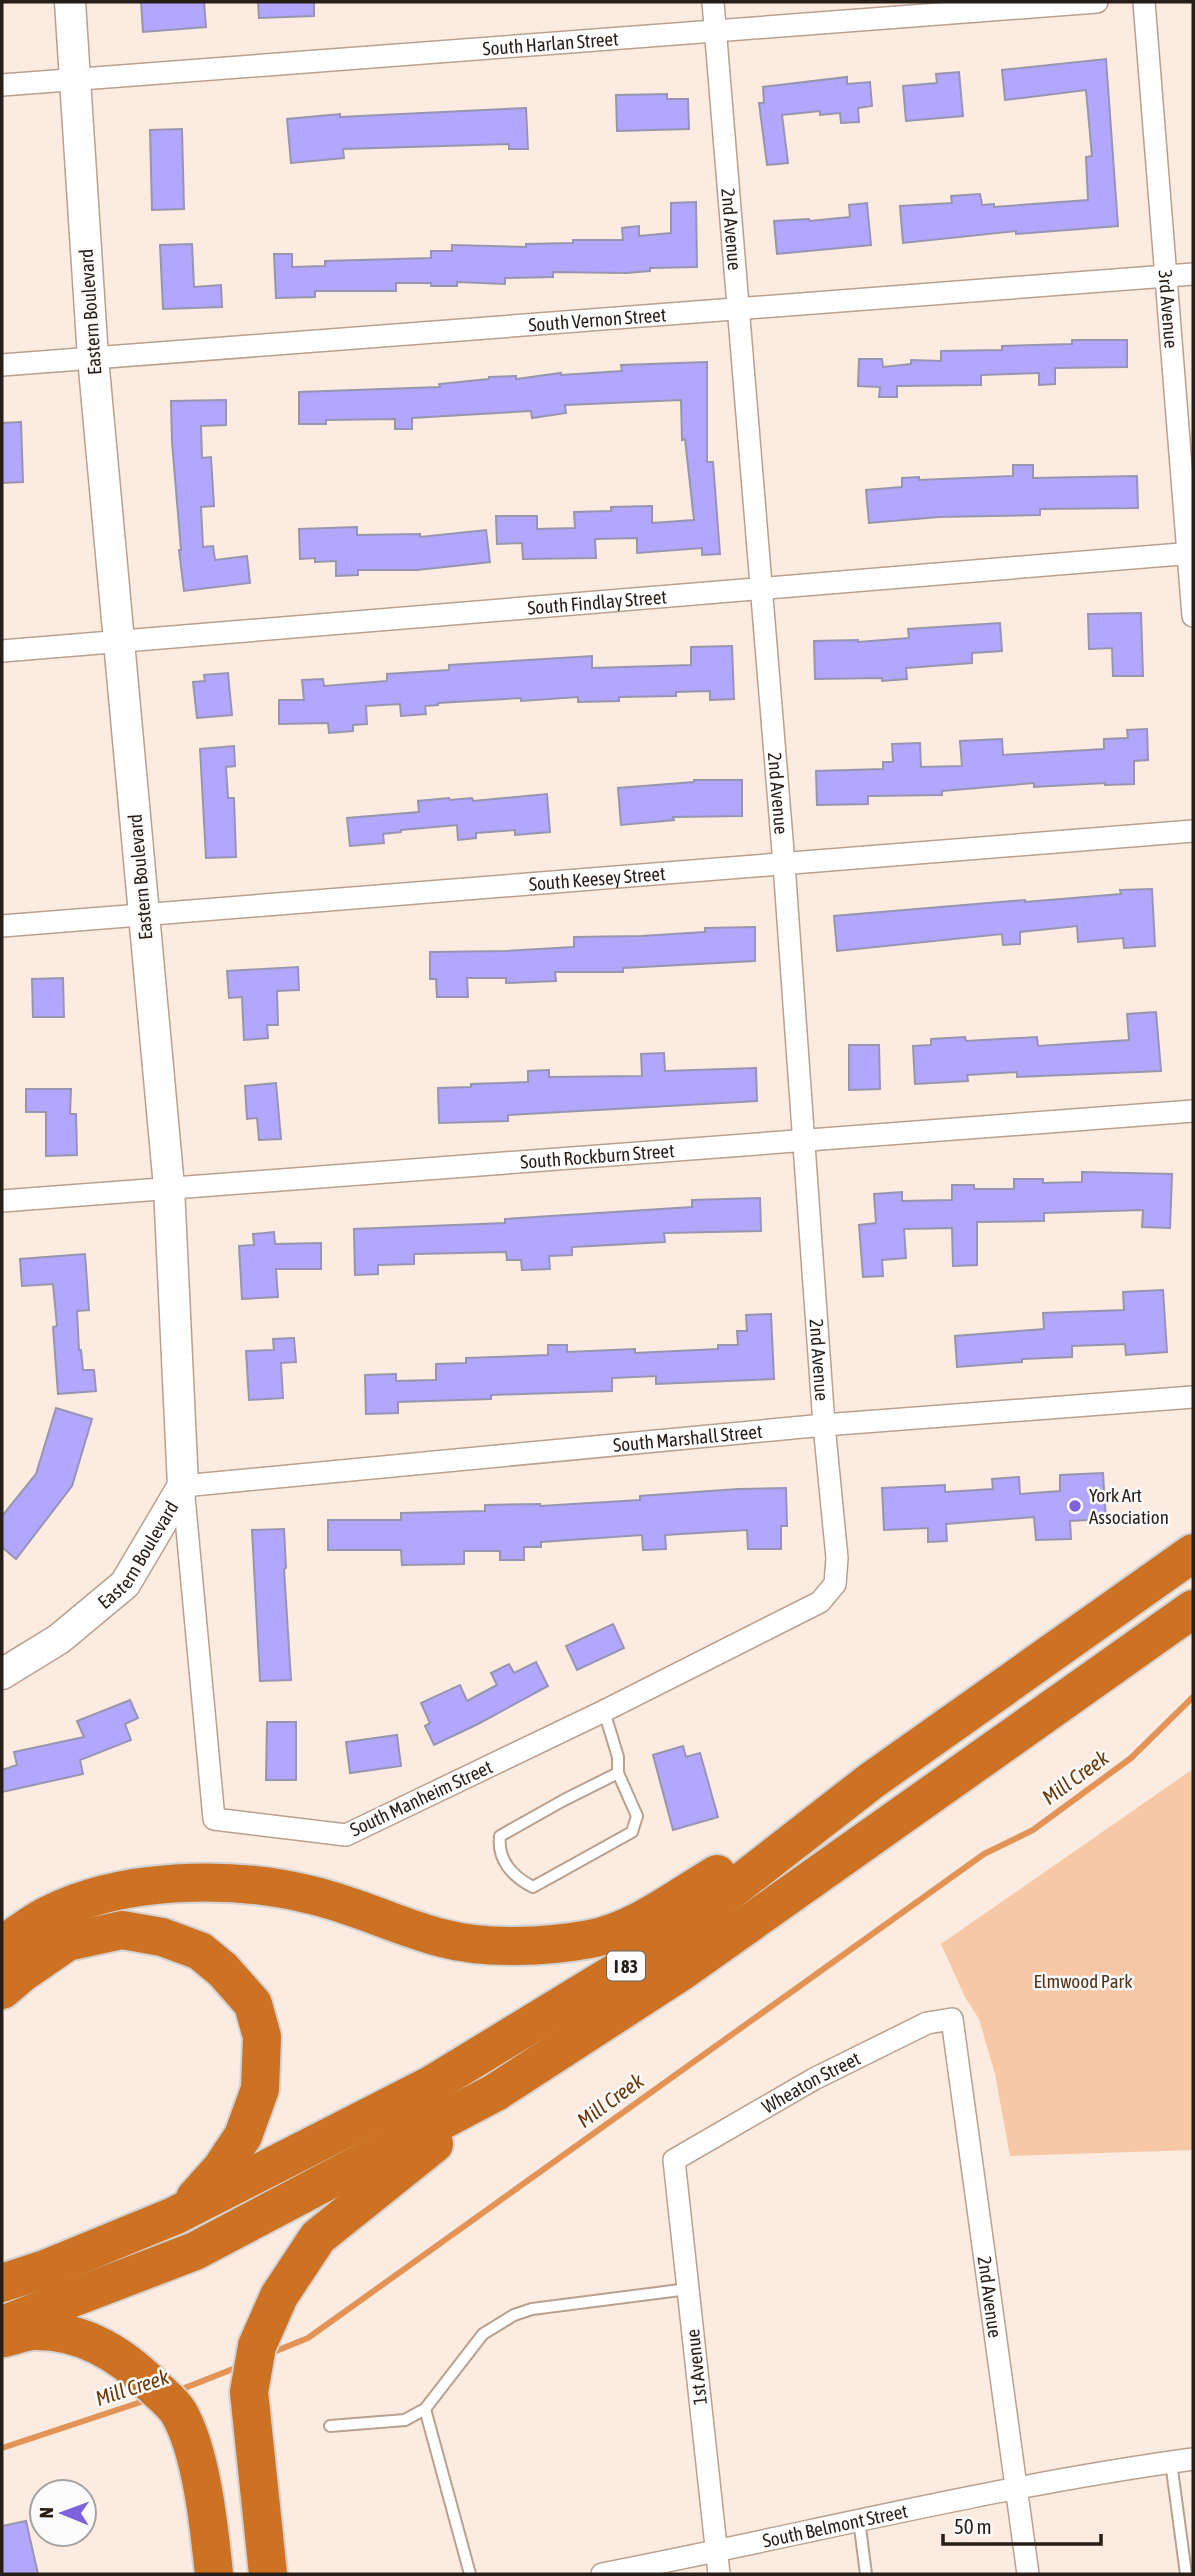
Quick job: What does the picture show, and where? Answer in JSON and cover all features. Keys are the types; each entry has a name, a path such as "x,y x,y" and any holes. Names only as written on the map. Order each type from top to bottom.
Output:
{"highway":[{"name":"I 83","path":"2,2284 184,2211 431,2085 659,1946 872,1781 1193,1553"},
{"name":"I 83","path":"2,2325 195,2251 496,2092 682,1971 1193,1609"},
{"path":"2,1945 46,1916 86,1899 128,1889 183,1884 251,1884 312,1895 444,1939 503,1946 592,1939 636,1923 872,1781"},
{"path":"2,1990 67,1942 122,1930 162,1937 200,1951 223,1970 253,2004 262,2037 260,2089 243,2136 221,2169 184,2211"},
{"path":"268,2574 249,2392 257,2346 279,2296 317,2237 541,2062"},
{"path":"2,2339 34,2331 84,2339 111,2352 140,2373 178,2411 189,2437 206,2507 214,2574"}],"street":[{"name":"Eastern Boulevard","path":"2,1674 59,1639 125,1584 183,1486 169,1188 93,358 70,2"},
{"name":"2nd Avenue","path":"713,2 784,864 824,1425 837,1558 835,1584"},
{"name":"South Harlan Street","path":"2,85 1097,2"},
{"name":"3rd Avenue","path":"1144,2 1191,553 1193,616"},
{"name":"South Vernon Street","path":"2,365 1193,274"},
{"name":"South Findlay Street","path":"2,651 1191,553"},
{"name":"South Keesey Street","path":"2,926 1193,831"},
{"name":"South Rockburn Street","path":"2,1201 1193,1111"},
{"name":"South Marshall Street","path":"183,1486 824,1425 1193,1397"},
{"name":"South Manheim Street","path":"183,1486 214,1819 346,1835 604,1711 820,1602 835,1584"},
{"name":"2nd Avenue","path":"952,2019 1028,2574"},
{"name":"Wheaton Street","path":"674,2160 814,2079 927,2023 952,2019"},
{"name":"1st Avenue","path":"674,2160 719,2574"},
{"name":"South Belmont Street","path":"602,2574 1016,2487 1193,2459"}],"lane":[{"path":"604,1711 618,1756 618,1773 637,1816 632,1832 533,1887 520,1881 503,1861 498,1847 499,1836 618,1773"},
{"path":"330,2426 405,2420 425,2409 484,2334 514,2315 532,2309 688,2289"},
{"path":"425,2409 470,2574"},
{"path":"1171,2462 1186,2574"},
{"path":"859,2519 866,2574"}],"green space":[{"name":"Elmwood Park","path":"1193,1769 1193,2150 1010,2156 995,2074 979,2019 965,1997 941,1944"}],"building":[{"path":"141,2 204,2 206,27 143,32"},
{"path":"258,2 314,2 314,16 259,18"},
{"path":"1106,59 1118,226 1016,234 1016,231 903,243 900,206 952,203 951,196 980,194 982,205 994,204 994,207 1088,200 1086,157 1092,156 1086,90 1005,100 1002,70"},
{"path":"959,72 963,116 906,121 903,86 937,83 936,74"},
{"path":"847,77 847,84 870,82 872,106 858,108 859,122 841,123 840,113 820,115 820,111 782,115 788,163 767,165 759,103 764,103 763,87"},
{"path":"667,94 667,99 688,99 689,129 617,131 616,95"},
{"path":"526,108 528,149 509,149 509,144 343,149 344,158 291,163 287,119 340,114 340,117"},
{"path":"182,129 184,209 152,210 150,130"},
{"path":"696,202 697,267 650,268 650,271 626,273 553,272 553,277 505,278 505,284 457,282 457,286 431,286 431,283 396,283 396,291 315,291 315,297 276,298 274,254 292,254 292,267 325,266 325,261 431,258 431,251 452,251 452,245 526,247 526,244 573,243 573,240 623,240 622,228 639,226 639,236 671,233 671,203"},
{"path":"867,203 871,245 777,254 774,221 850,217 849,205"},
{"path":"192,244 194,287 221,285 222,307 163,309 160,245"},
{"path":"1072,340 1127,340 1127,367 1055,368 1055,384 1039,385 1039,373 981,375 981,385 897,386 897,397 879,397 880,387 858,386 859,359 882,359 883,367 911,364 911,360 941,361 941,351 1002,350 1002,346 1072,344"},
{"path":"707,362 707,462 713,462 720,554 702,555 702,548 637,553 637,538 595,539 596,558 523,559 522,543 497,544 496,516 537,516 537,529 575,528 574,512 611,511 611,507 652,506 652,523 694,520 685,439 682,440 681,400 565,405 566,413 532,418 531,411 412,418 412,429 395,429 395,419 326,420 326,424 299,424 299,392 440,387 439,384 489,377 516,376 516,379 561,373 622,371 621,365"},
{"path":"226,400 226,425 201,426 202,458 211,457 214,506 201,507 203,547 213,546 215,560 247,556 250,583 184,591 179,550 171,401"},
{"path":"21,422 23,482 2,483 2,423"},
{"path":"1013,465 1033,465 1033,478 1137,476 1138,508 1040,509 1040,515 939,517 869,523 866,490 902,487 902,478 919,477 919,480 1013,476"},
{"path":"357,527 357,535 420,534 420,537 486,530 490,562 417,570 358,570 358,575 336,576 336,561 315,562 315,558 300,559 299,529"},
{"path":"1141,613 1143,676 1113,676 1112,648 1089,649 1088,614"},
{"path":"1000,623 1002,651 972,653 972,663 906,668 907,679 815,679 814,641 858,642 909,638 908,629"},
{"path":"732,646 734,699 710,700 710,691 676,692 676,696 619,697 619,701 578,702 578,697 521,701 521,698 438,703 425,706 426,714 401,716 400,704 366,706 367,724 353,725 353,731 329,733 328,723 279,724 279,700 304,700 302,680 323,679 324,686 387,681 387,674 449,670 449,665 592,656 592,668 691,665 691,647"},
{"path":"228,673 232,715 197,718 193,682 205,681 204,675"},
{"path":"1147,729 1148,760 1134,761 1134,784 1034,787 1034,783 942,791 942,795 868,796 868,804 817,805 816,771 883,769 883,762 893,762 892,744 920,743 921,767 962,766 960,741 1002,739 1003,755 1104,749 1104,739 1128,738 1127,730"},
{"path":"234,746 235,766 226,767 228,798 234,798 236,857 206,858 200,749"},
{"path":"694,780 742,780 742,816 673,817 674,820 621,825 618,788"},
{"path":"547,794 550,832 515,835 515,830 476,833 476,838 458,840 457,825 401,830 383,834 384,843 350,846 347,818 419,812 418,801 472,798 473,801"},
{"path":"1152,889 1155,946 1124,948 1123,938 1078,942 1077,926 1020,932 1020,944 1003,945 1002,934 837,951 834,916 1121,894 1120,890"},
{"path":"755,927 755,961 623,968 623,972 555,972 556,981 506,983 506,978 467,978 468,997 437,997 436,979 430,979 430,952 574,947 574,937 641,936 705,932 705,928"},
{"path":"298,967 299,990 277,991 278,1025 267,1025 268,1038 244,1040 242,997 229,998 227,971"},
{"path":"63,978 64,1017 33,1017 32,979"},
{"path":"1156,1012 1161,1071 1017,1077 1017,1072 967,1075 968,1081 915,1084 913,1046 931,1045 931,1039 965,1037 966,1041 1037,1037 1038,1046 1129,1040 1127,1014"},
{"path":"849,1045 879,1045 880,1089 849,1090"},
{"path":"664,1053 665,1071 756,1068 757,1101 508,1115 508,1121 439,1123 438,1088 528,1082 528,1071 549,1070 549,1077 642,1076 641,1054"},
{"path":"276,1083 281,1139 259,1140 257,1118 247,1119 245,1086"},
{"path":"26,1089 71,1089 70,1114 76,1114 77,1155 46,1156 46,1112 26,1112"},
{"path":"1082,1172 1172,1174 1170,1228 1142,1227 1143,1210 1044,1213 1044,1221 977,1222 977,1265 953,1266 952,1228 904,1229 906,1258 882,1260 883,1276 863,1277 859,1225 876,1223 874,1194 902,1192 902,1201 952,1200 952,1185 974,1185 974,1189 1014,1189 1014,1179 1043,1179 1043,1183 1082,1182"},
{"path":"760,1198 761,1231 664,1233 665,1242 572,1247 572,1255 549,1256 550,1269 522,1270 521,1260 507,1260 506,1252 414,1254 414,1264 378,1265 378,1274 355,1275 354,1229 505,1223 505,1219 692,1207 692,1200"},
{"path":"274,1232 275,1244 321,1243 321,1269 276,1269 278,1297 242,1299 239,1246 254,1245 253,1234"},
{"path":"85,1254 89,1310 77,1311 79,1350 83,1370 94,1370 96,1391 58,1394 53,1284 22,1286 20,1259"},
{"path":"1163,1290 1167,1352 1126,1355 1125,1344 1072,1346 1072,1357 1022,1359 1022,1362 957,1367 955,1336 1044,1329 1043,1313 1124,1310 1123,1292"},
{"path":"771,1314 774,1379 656,1384 656,1376 612,1378 612,1391 491,1395 491,1399 398,1402 398,1413 366,1414 365,1375 396,1374 396,1381 436,1380 436,1364 466,1363 466,1358 548,1355 548,1345 567,1345 567,1352 635,1349 635,1353 718,1349 718,1345 738,1345 737,1331 747,1331 746,1315"},
{"path":"294,1338 296,1362 281,1363 283,1398 249,1400 246,1351 274,1350 273,1339"},
{"path":"56,1408 92,1419 72,1486 16,1559 2,1547 2,1516 36,1474"},
{"path":"1103,1473 1106,1519 1070,1521 1071,1539 1036,1540 1034,1517 946,1524 947,1541 928,1542 928,1528 884,1530 882,1488 945,1485 945,1492 993,1489 992,1479 1019,1477 1020,1494 1060,1491 1060,1475"},
{"path":"786,1488 787,1526 781,1526 781,1549 748,1549 747,1530 665,1535 666,1549 643,1550 642,1535 541,1542 541,1547 524,1547 524,1560 500,1560 500,1551 464,1551 464,1564 402,1565 401,1550 328,1550 328,1520 401,1520 401,1513 485,1511 485,1505 540,1506 640,1500 640,1496"},
{"path":"284,1529 291,1680 260,1681 252,1530"},
{"path":"613,1624 624,1648 577,1670 566,1646"},
{"path":"536,1662 548,1686 434,1745 425,1726 430,1723 421,1703 460,1685 467,1701 497,1685 491,1673 509,1664 514,1673"},
{"path":"130,1700 138,1718 125,1724 131,1740 80,1760 83,1774 2,1792 2,1770 17,1765 14,1752 84,1737 77,1721"},
{"path":"267,1722 296,1722 296,1780 266,1780"},
{"path":"397,1735 401,1766 350,1773 346,1742"},
{"path":"683,1746 686,1757 700,1753 718,1817 673,1830 653,1755"},
{"path":"26,2521 28,2548 32,2548 38,2574 2,2574 2,2526"}],"waterway":[{"name":"Mill Creek","path":"271,2353 308,2338 984,1854 1033,1830 1131,1758 1193,1697"},
{"name":"Mill Creek","path":"177,2391 238,2367"},
{"name":"Mill Creek","path":"2,2448 150,2399"}],"place":[{"name":"York Art Association","path":"1075,1506"}]}
